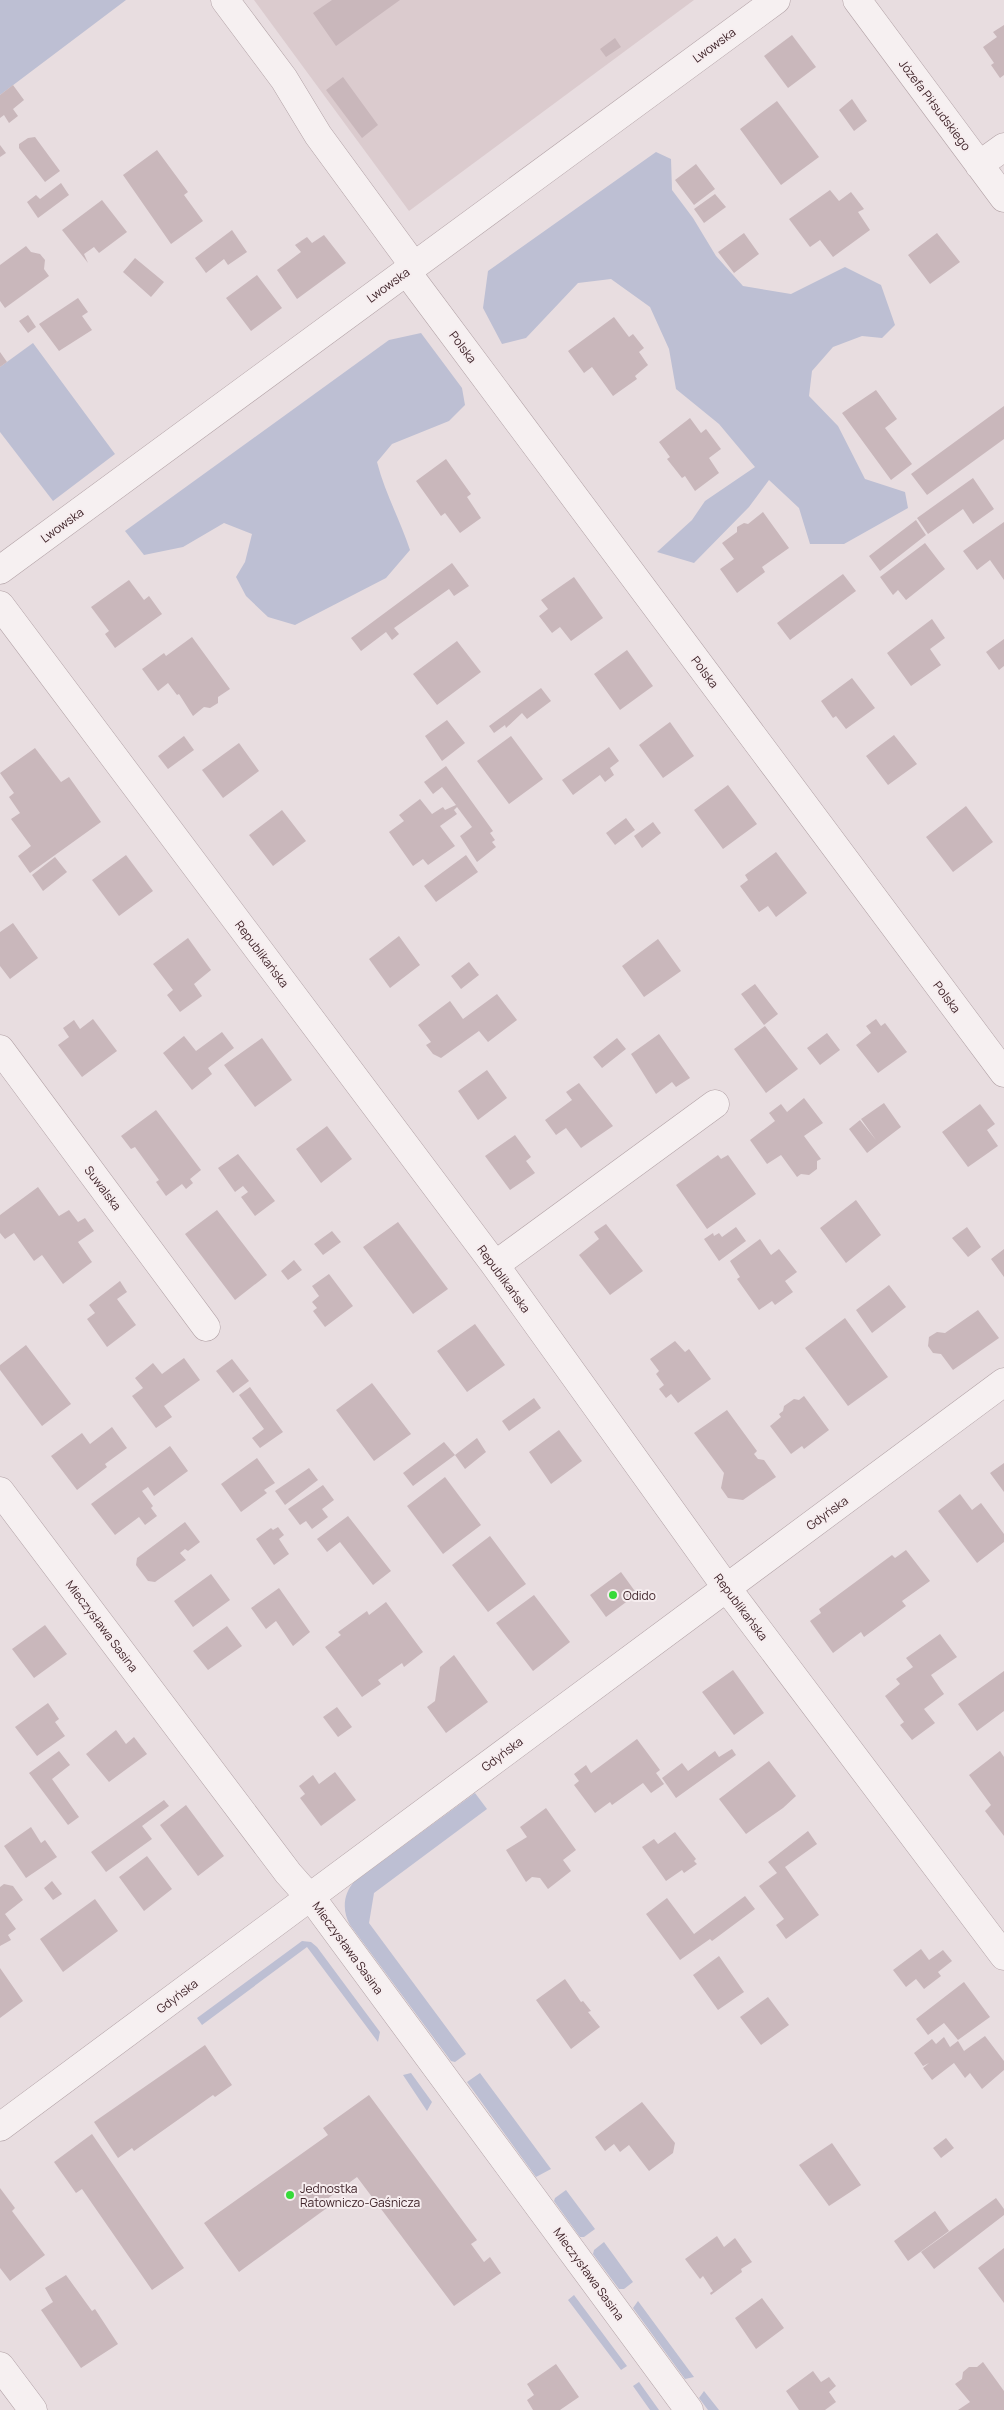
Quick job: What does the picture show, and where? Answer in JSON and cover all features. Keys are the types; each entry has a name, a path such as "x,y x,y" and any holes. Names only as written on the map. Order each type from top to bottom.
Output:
{"street":[{"name":"Polska","path":"225,0 284,79 318,135 410,268 1004,1074"},
{"name":"Lwowska","path":"0,570 776,0"},
{"name":"Józefa Piłsudskiego","path":"862,6 1004,198"},
{"path":"980,165 1004,147"},
{"name":"Republikańska","path":"0,605 495,1266 726,1587 1004,1956"},
{"name":"Suwalska","path":"0,1049 206,1327"},
{"path":"495,1266 715,1104"},
{"name":"Gdyńska","path":"0,2127 1004,1382"},
{"name":"Mieczysława Sasina","path":"0,1491 288,1873 310,1897 689,2410"},
{"path":"0,2366 33,2410"}],"shaded area":[{"path":"0,0 126,0 0,95"},
{"path":"254,0 694,0 409,211"},
{"path":"656,152 671,159 672,190 693,218 716,256 743,286 791,294 845,267 881,285 895,325 882,338 862,336 833,347 812,371 809,396 838,426 865,479 905,492 908,508 844,544 810,544 799,508 769,480 749,507 694,563 657,552 692,520 705,501 755,467 719,424 676,389 669,349 650,307 611,279 578,283 526,338 502,344 483,308 488,271"},
{"path":"421,333 462,388 465,405 449,421 392,444 377,462 384,485 410,550 386,578 295,625 268,617 246,596 236,577 245,562 252,534 224,523 183,547 144,555 125,531 389,340"},
{"path":"33,343 115,454 53,501 0,432 0,367"},
{"path":"475,1793 487,1809 374,1893 369,1923 466,2054 455,2062 451,2061 350,1925 347,1920 345,1903 350,1887 354,1882"},
{"path":"302,1941 311,1942 317,1947 380,2032 378,2042 307,1947 202,2025 197,2018"},
{"path":"411,2073 432,2102 427,2111 403,2075"},
{"path":"480,2073 551,2169 536,2177 467,2082"},
{"path":"566,2190 595,2229 584,2237 580,2237 554,2201 555,2198"},
{"path":"604,2242 633,2282 624,2289 619,2289 593,2254 594,2250"},
{"path":"574,2295 627,2366 621,2370 568,2300"},
{"path":"638,2301 694,2377 685,2379 633,2308"},
{"path":"639,2382 659,2410 650,2410 633,2386"},
{"path":"704,2391 719,2410 708,2410 699,2398"}],"building":[{"path":"332,0 400,0 336,46 313,13"},
{"path":"1004,25 1004,75 1000,78 991,65 994,63 983,47 997,37 993,32"},
{"path":"792,35 816,67 788,88 764,56"},
{"path":"615,38 621,47 606,57 600,49"},
{"path":"343,77 378,125 362,138 326,90"},
{"path":"13,85 24,100 13,109 18,116 9,123 4,115 0,118 0,95"},
{"path":"852,99 867,121 854,131 839,110"},
{"path":"777,101 819,157 781,185 740,129"},
{"path":"35,137 60,171 45,182 19,148 19,144 28,138"},
{"path":"0,145 6,153 0,157"},
{"path":"157,150 188,192 184,195 203,221 171,244 123,175"},
{"path":"696,164 715,189 694,205 675,180"},
{"path":"61,183 69,195 38,218 27,202 36,195 40,199"},
{"path":"830,190 839,201 851,192 864,209 858,212 870,230 833,257 820,240 810,247 789,219"},
{"path":"715,194 726,207 704,223 694,209"},
{"path":"102,200 127,232 99,253 94,247 84,254 88,263 62,230"},
{"path":"232,230 247,252 228,265 224,259 206,273 195,258"},
{"path":"744,233 759,254 734,273 718,252"},
{"path":"937,233 960,262 930,284 908,255"},
{"path":"324,235 346,263 297,299 277,270 301,252 295,245 307,237 312,243"},
{"path":"26,246 31,252 40,254 45,260 44,269 49,276 5,308 0,301 0,265"},
{"path":"135,258 164,282 151,297 123,272"},
{"path":"257,275 282,308 251,331 226,298"},
{"path":"78,298 88,312 82,316 92,330 59,351 39,324"},
{"path":"28,315 36,327 28,333 19,321"},
{"path":"614,317 629,337 633,334 644,348 639,352 648,365 635,376 637,379 613,396 592,367 584,373 568,351"},
{"path":"0,352 7,362 0,367"},
{"path":"876,390 897,419 885,428 912,464 891,480 842,413"},
{"path":"1004,406 1004,439 927,495 911,474"},
{"path":"690,418 701,433 706,429 721,449 709,458 719,473 695,491 685,476 682,478 667,459 670,457 659,442"},
{"path":"446,459 471,494 467,497 481,518 460,533 445,513 441,516 416,481"},
{"path":"973,478 994,509 973,524 963,509 928,534 917,518"},
{"path":"763,512 789,548 762,567 765,572 737,593 720,569 734,559 722,543 737,532 737,527 744,523 748,524"},
{"path":"916,520 926,535 880,571 869,556"},
{"path":"1004,522 1004,580 990,560 977,570 963,551"},
{"path":"925,543 945,569 906,600 898,590 893,595 880,577"},
{"path":"452,563 469,586 454,596 449,589 394,628 399,634 392,640 386,632 361,651 351,638"},
{"path":"843,574 856,591 790,640 777,623"},
{"path":"574,577 603,618 571,641 560,627 552,633 539,616 548,609 541,600"},
{"path":"129,580 144,600 149,596 162,614 115,648 105,634 109,631 91,607"},
{"path":"932,619 945,638 930,649 941,665 911,686 887,653"},
{"path":"192,637 230,689 218,697 218,703 210,708 204,707 193,716 179,694 177,695 168,683 158,691 142,669 164,653 166,656"},
{"path":"1004,639 1004,666 999,670 986,652"},
{"path":"457,641 481,672 437,705 413,674"},
{"path":"627,650 653,686 620,710 594,674"},
{"path":"852,678 875,708 846,729 836,716 833,718 821,701"},
{"path":"541,688 551,701 527,719 522,713 506,728 505,725 494,733 489,726"},
{"path":"447,720 465,743 442,761 425,736"},
{"path":"670,722 694,756 663,778 639,745"},
{"path":"894,735 917,764 888,785 866,756"},
{"path":"184,736 194,750 168,769 158,756"},
{"path":"511,736 543,779 509,804 477,761"},
{"path":"239,743 259,771 223,798 202,770"},
{"path":"609,747 619,761 610,768 614,775 605,782 600,775 573,795 562,780"},
{"path":"35,748 61,782 69,777 101,822 30,873 18,856 31,846 11,819 20,813 9,797 14,793 0,773"},
{"path":"446,766 493,831 490,833 495,840 492,842 496,847 477,862 460,836 472,827 457,807 454,810 457,814 440,826 455,846 428,865 423,859 413,866 389,832 404,821 399,815 420,799 432,814 443,807 445,810 456,805 442,787 433,794 424,782"},
{"path":"728,785 757,824 723,849 694,810"},
{"path":"966,806 993,842 953,872 926,837"},
{"path":"282,810 306,841 273,866 249,835"},
{"path":"626,818 635,830 615,845 606,833"},
{"path":"653,822 661,833 642,848 634,836"},
{"path":"776,852 807,893 776,917 768,906 759,912 740,886 748,880 745,875"},
{"path":"126,855 153,891 119,916 92,880"},
{"path":"466,855 478,872 436,902 424,886"},
{"path":"55,857 67,872 43,891 32,875"},
{"path":"13,923 38,958 10,979 0,966 0,932"},
{"path":"399,936 420,965 390,988 369,959"},
{"path":"188,938 211,970 194,984 202,996 180,1012 167,995 173,990 153,964"},
{"path":"658,939 681,971 644,997 622,966"},
{"path":"469,962 479,975 461,989 451,976"},
{"path":"755,984 778,1014 764,1025 741,994"},
{"path":"497,994 517,1020 488,1042 479,1031 441,1058 433,1054 426,1045 431,1042 418,1025 450,1001 463,1019"},
{"path":"93,1019 117,1051 82,1077 58,1045 69,1037 63,1028 74,1020 80,1029"},
{"path":"876,1019 881,1026 885,1023 907,1052 878,1073 856,1045 871,1033 866,1026"},
{"path":"765,1026 798,1069 766,1093 734,1049"},
{"path":"222,1032 234,1048 208,1068 212,1074 192,1090 163,1053 184,1036 196,1051"},
{"path":"827,1033 840,1050 820,1065 807,1048"},
{"path":"659,1034 690,1078 676,1087 672,1082 656,1094 631,1054"},
{"path":"262,1038 292,1080 255,1107 224,1065"},
{"path":"617,1038 626,1049 602,1068 593,1057"},
{"path":"487,1070 507,1098 478,1120 458,1091"},
{"path":"579,1083 613,1126 581,1148 566,1128 556,1135 545,1120 572,1100 566,1092"},
{"path":"804,1098 823,1123 804,1136 821,1159 817,1161 817,1169 809,1175 801,1174 797,1177 781,1155 767,1164 750,1140 775,1121 769,1113 781,1104 787,1112"},
{"path":"884,1103 901,1127 867,1153 849,1129 860,1120 876,1140 861,1119"},
{"path":"980,1104 995,1124 987,1130 998,1146 968,1167 942,1132"},
{"path":"156,1110 201,1170 190,1179 193,1183 186,1189 182,1184 166,1196 156,1182 159,1180 135,1147 131,1149 121,1136"},
{"path":"327,1126 352,1159 321,1183 296,1149"},
{"path":"515,1135 531,1157 526,1161 535,1173 510,1190 485,1156"},
{"path":"238,1154 275,1201 255,1216 241,1197 248,1192 243,1186 235,1192 218,1168"},
{"path":"718,1155 721,1159 728,1155 756,1194 707,1229 676,1185"},
{"path":"38,1187 59,1216 69,1210 78,1222 85,1218 94,1231 78,1242 92,1262 63,1284 42,1255 34,1261 14,1233 5,1239 0,1233 0,1215"},
{"path":"856,1200 881,1235 846,1263 820,1228"},
{"path":"217,1210 267,1275 235,1300 185,1234"},
{"path":"398,1222 448,1289 413,1314 363,1247"},
{"path":"606,1224 643,1271 610,1295 579,1255 599,1239 594,1232"},
{"path":"736,1227 746,1241 719,1261 704,1239 713,1233 714,1236 719,1233 722,1237"},
{"path":"967,1227 981,1247 968,1257 952,1238"},
{"path":"332,1231 341,1242 323,1255 314,1244"},
{"path":"760,1239 771,1255 779,1249 797,1272 785,1281 793,1292 775,1305 772,1301 759,1310 737,1279 740,1277 730,1261"},
{"path":"1004,1249 1004,1277 991,1259"},
{"path":"294,1260 302,1270 288,1280 281,1271"},
{"path":"329,1274 353,1306 325,1327 313,1311 317,1308 312,1302 319,1296 312,1286"},
{"path":"120,1281 127,1292 117,1299 136,1325 107,1347 87,1319 95,1313 89,1305"},
{"path":"889,1285 906,1307 872,1333 856,1310"},
{"path":"978,1310 999,1338 953,1370 941,1354 933,1353 928,1346 929,1337 937,1332 945,1333"},
{"path":"845,1318 888,1377 848,1406 805,1348"},
{"path":"475,1324 505,1365 467,1392 437,1351"},
{"path":"675,1341 685,1352 689,1349 711,1379 678,1403 671,1394 666,1398 659,1389 664,1385 656,1374 659,1371 650,1359"},
{"path":"26,1345 71,1404 42,1426 0,1370 0,1365"},
{"path":"184,1358 200,1380 164,1406 172,1417 156,1428 132,1396 143,1388 135,1378 153,1363 162,1374"},
{"path":"232,1359 249,1381 233,1393 216,1371"},
{"path":"372,1383 411,1434 374,1461 336,1410"},
{"path":"250,1387 283,1432 260,1448 252,1438 264,1429 239,1395"},
{"path":"804,1396 829,1430 804,1449 802,1446 791,1454 770,1426 781,1417 779,1414 783,1411 784,1406 794,1399 799,1400"},
{"path":"534,1398 541,1408 509,1431 502,1421"},
{"path":"727,1410 757,1451 754,1454 758,1459 764,1460 776,1477 743,1500 728,1498 721,1488 724,1473 694,1433"},
{"path":"112,1427 127,1448 105,1464 107,1467 77,1490 51,1456 82,1433 90,1444"},
{"path":"559,1430 582,1461 551,1484 529,1452"},
{"path":"477,1438 486,1452 465,1469 455,1455"},
{"path":"444,1442 455,1455 413,1486 403,1473"},
{"path":"170,1446 188,1471 154,1496 148,1487 142,1491 153,1506 151,1508 157,1516 145,1525 139,1517 115,1535 91,1504"},
{"path":"257,1458 275,1483 264,1490 267,1493 241,1512 221,1484"},
{"path":"1004,1463 1004,1492 990,1473"},
{"path":"309,1468 318,1480 285,1505 275,1491"},
{"path":"445,1477 481,1525 443,1554 407,1506"},
{"path":"323,1485 334,1500 322,1509 328,1517 312,1529 306,1521 300,1525 288,1509"},
{"path":"960,1494 972,1510 981,1503 1004,1534 1004,1542 977,1563 938,1511"},
{"path":"348,1516 391,1571 373,1585 340,1542 327,1552 317,1539"},
{"path":"185,1522 200,1542 188,1551 185,1549 180,1553 186,1560 155,1582 148,1581 136,1565 137,1558"},
{"path":"278,1527 284,1535 279,1539 289,1554 274,1565 256,1539 271,1528 273,1530"},
{"path":"490,1536 526,1584 488,1612 452,1565"},
{"path":"906,1550 930,1581 902,1601 906,1606 864,1637 861,1632 833,1653 810,1621 821,1613 819,1609 892,1555 895,1558"},
{"name":"Odido","path":"621,1572 637,1594 606,1617 590,1595"},
{"path":"211,1574 230,1600 193,1627 174,1601"},
{"path":"279,1588 310,1632 293,1646 276,1621 266,1629 251,1608"},
{"path":"534,1595 570,1642 533,1671 496,1623"},
{"path":"386,1602 423,1652 404,1667 402,1663 378,1680 381,1684 362,1697 325,1647 341,1635 338,1632 367,1611 369,1615"},
{"path":"45,1625 67,1654 34,1678 12,1649"},
{"path":"227,1626 242,1646 208,1670 193,1651"},
{"path":"940,1634 957,1657 931,1675 944,1694 924,1709 935,1723 912,1740 900,1725 904,1722 885,1696 900,1684 896,1679 913,1667 906,1658"},
{"path":"454,1655 488,1702 446,1733 427,1707 435,1701 440,1667"},
{"path":"733,1670 764,1713 734,1735 702,1692"},
{"path":"1004,1671 1004,1711 977,1731 958,1704"},
{"path":"48,1703 59,1719 55,1722 65,1736 37,1756 15,1727"},
{"path":"337,1707 352,1727 338,1737 323,1717"},
{"path":"116,1730 126,1744 134,1737 147,1754 109,1782 86,1754"},
{"path":"637,1739 660,1770 656,1773 664,1784 651,1793 643,1783 612,1805 610,1802 595,1813 574,1785 579,1781 574,1774 586,1765 591,1773"},
{"path":"732,1749 736,1755 676,1798 662,1778 682,1763 688,1771 715,1751 719,1757"},
{"path":"59,1751 70,1765 52,1779 79,1817 68,1825 29,1773"},
{"path":"1000,1751 1004,1757 1004,1836 985,1811 991,1805 969,1775"},
{"path":"769,1761 796,1796 783,1808 746,1834 719,1799"},
{"path":"335,1772 356,1800 321,1826 300,1798 305,1794 299,1786 313,1775 319,1784"},
{"path":"164,1800 169,1806 142,1826 152,1839 106,1872 91,1852"},
{"path":"186,1805 224,1856 198,1876 160,1825"},
{"path":"546,1808 576,1850 563,1860 571,1871 548,1889 540,1878 532,1877 526,1882 506,1850 527,1837 520,1827"},
{"path":"31,1827 41,1843 45,1840 57,1857 26,1878 4,1846"},
{"path":"808,1831 817,1844 785,1867 819,1915 786,1939 776,1925 784,1919 759,1886 777,1873 768,1862"},
{"path":"675,1832 696,1859 694,1861 697,1864 684,1873 682,1870 666,1881 642,1847 654,1839 658,1844"},
{"path":"147,1856 172,1889 144,1911 119,1877"},
{"path":"52,1881 62,1894 53,1900 44,1888"},
{"path":"4,1884 13,1886 23,1900 5,1914 16,1929 8,1935 11,1940 0,1946 0,1887"},
{"path":"745,1896 755,1909 712,1941 710,1939 680,1960 646,1914 667,1898 694,1934"},
{"path":"95,1899 118,1931 63,1972 40,1939"},
{"path":"921,1949 929,1960 943,1950 952,1961 938,1972 941,1976 924,1989 916,1979 906,1987 893,1970"},
{"path":"719,1956 744,1992 718,2010 693,1975"},
{"path":"0,1968 23,2001 0,2018"},
{"path":"565,1979 581,2002 583,2001 591,2011 588,2012 600,2027 571,2049 536,2000"},
{"path":"964,1982 990,2017 958,2040 944,2023 928,2035 916,2019"},
{"path":"768,1997 789,2025 761,2045 740,2017"},
{"path":"985,2036 1004,2061 1004,2070 982,2089 970,2073 965,2078 954,2063 932,2080 923,2068 929,2063 923,2066 914,2053 932,2039 936,2044 944,2037 950,2047 958,2041 964,2051"},
{"path":"205,2045 232,2085 215,2097 213,2095 134,2151 132,2148 118,2158 94,2122"},
{"path":"369,2095 477,2240 471,2244 484,2262 490,2257 501,2273 454,2306 357,2177 327,2199 331,2205 239,2272 204,2223 328,2135 323,2128"},
{"path":"642,2102 675,2143 673,2153 649,2171 629,2145 620,2152 614,2144 605,2151 595,2137"},
{"path":"92,2134 184,2268 152,2290 82,2189 76,2193 54,2162"},
{"path":"946,2138 954,2148 941,2158 933,2148"},
{"path":"832,2143 861,2185 829,2206 799,2165"},
{"path":"0,2188 15,2208 12,2211 45,2255 10,2281 0,2268"},
{"path":"996,2198 1004,2209 1004,2215 934,2269 921,2252"},
{"path":"935,2211 949,2231 908,2261 894,2241"},
{"path":"717,2236 724,2247 735,2238 752,2262 741,2269 742,2272 711,2295 710,2293 713,2291 703,2276 700,2279 685,2259"},
{"path":"1004,2248 1004,2303 978,2268"},
{"path":"66,2275 92,2311 95,2309 118,2344 81,2368 41,2310 53,2302 45,2288"},
{"path":"762,2298 784,2328 756,2349 735,2318"},
{"path":"983,2362 1004,2391 1004,2410 958,2410 970,2402 955,2384 962,2379 963,2372 969,2367 977,2367"},
{"path":"556,2364 579,2397 560,2410 533,2410 527,2400 534,2395 527,2384"},
{"path":"813,2371 821,2382 829,2377 836,2386 829,2392 836,2402 825,2410 799,2410 786,2391"}],"place":[{"name":"Odido","path":"613,1595"},
{"name":"Jednostka Ratowniczo-Gaśnicza","path":"290,2195"}]}
